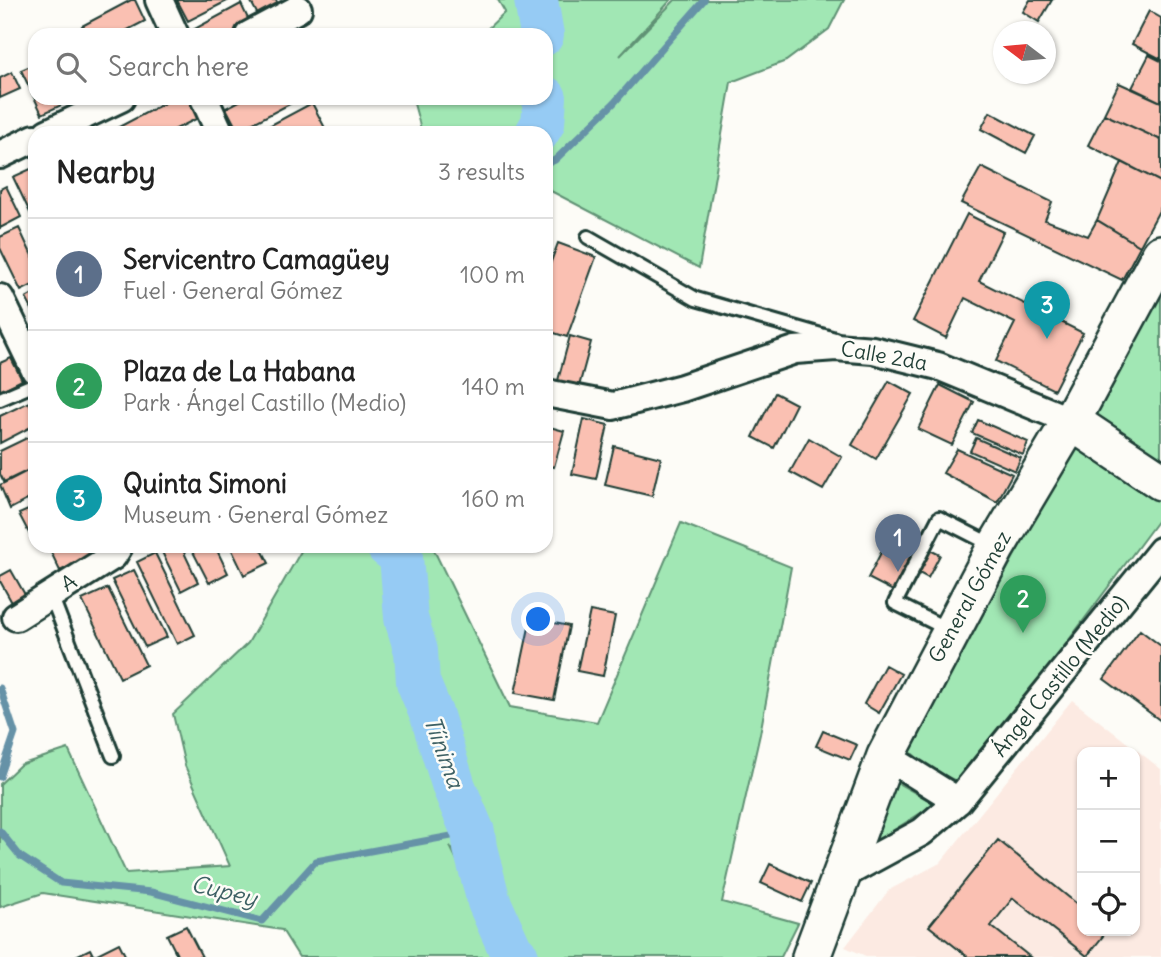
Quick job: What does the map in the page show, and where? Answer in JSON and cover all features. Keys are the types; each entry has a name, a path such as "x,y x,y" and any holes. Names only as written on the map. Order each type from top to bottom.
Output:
{"main road":[{"name":"General Gómez","path":"811,956 886,756 996,547 1071,421 1161,254"},
{"name":"Calle 2da","path":"1071,421 1161,481"}],"street":[{"path":"159,0 172,28"},
{"path":"260,28 297,5"},
{"path":"62,126 106,105"},
{"path":"207,105 217,126"},
{"path":"0,155 28,141"},
{"path":"0,298 28,356"},
{"name":"Calle 2da","path":"553,394 612,406 682,388 795,351 836,347 873,350 938,366 1071,421"},
{"name":"Ángel Castillo (Medio)","path":"841,876 922,832 958,801 1161,551"},
{"name":"A","path":"16,617 115,553"},
{"path":"886,756 958,801"}],"lane":[{"path":"588,237 696,299 873,350"},
{"path":"0,400 28,386"},
{"path":"950,631 895,603 939,518 996,547"},
{"path":"51,595 113,756"}],"shaded area":[{"path":"1072,700 1133,747 1077,747 1077,936 1140,936 1140,753 1161,769 1161,957 868,957 845,947 889,890 940,863"}],"green space":[{"path":"498,0 671,0 620,56 675,0 844,0 829,29 786,61 731,82 699,268 553,192 553,126 420,126 414,105 553,105 553,28 488,28 505,12"},
{"path":"1161,292 1161,516 962,784 929,768 907,749"},
{"path":"681,523 791,567 760,734 722,902 798,923 781,957 523,957 450,846 504,957 299,957 282,930 43,893 0,907 0,784 20,765 68,749 126,873 230,866 185,766 173,714 248,643 300,553 435,553 510,707 597,722"},
{"path":"892,780 935,804 862,850"}],"building":[{"path":"131,0 135,0 145,21 132,28 82,26"},
{"path":"177,0 229,0 188,21"},
{"path":"250,0 276,0 280,8 260,19"},
{"path":"1030,0 1052,0 1040,21 1023,12"},
{"path":"241,4 251,25 245,28 196,28"},
{"path":"1149,11 1161,18 1161,59 1132,44"},
{"path":"1149,55 1161,61 1161,102 1132,88"},
{"path":"28,67 28,85 21,70"},
{"path":"12,72 20,89 0,98 0,78"},
{"path":"1119,83 1161,102 1161,140 1104,114"},
{"path":"38,105 61,105 42,114"},
{"path":"161,105 191,105 198,118 182,126 121,126"},
{"path":"232,105 288,105 248,126 235,126 226,108"},
{"path":"313,105 324,126 269,126"},
{"path":"990,112 1035,136 1026,153 981,129"},
{"path":"1104,114 1161,140 1161,182 1088,145"},
{"path":"1122,162 1161,182 1161,207 1140,246 1097,220"},
{"path":"981,167 1052,202 1045,220 1088,236 1097,220 1140,246 1122,280 961,203"},
{"path":"28,170 28,208 13,177"},
{"path":"6,186 21,217 0,228 0,189"},
{"path":"967,214 1003,232 979,281 1083,333 1054,390 996,361 1015,323 965,298 946,338 913,321"},
{"path":"19,228 28,247 28,288 21,291 0,248 0,237"},
{"path":"558,243 596,257 567,337 553,333 553,256"},
{"path":"570,336 591,342 578,390 557,384"},
{"path":"11,358 22,380 0,391 0,363"},
{"path":"889,381 913,394 876,459 852,445"},
{"path":"940,385 974,402 952,445 918,429"},
{"path":"775,393 796,404 774,448 753,437"},
{"path":"28,402 28,429 0,443 0,416"},
{"path":"584,419 608,425 596,479 572,474"},
{"path":"978,420 1028,442 1023,455 972,433"},
{"path":"553,428 564,431 553,467"},
{"path":"28,437 28,470 4,482 0,474 0,451"},
{"path":"809,438 842,457 823,490 790,472"},
{"path":"976,438 1021,458 1015,471 970,451"},
{"path":"614,446 661,458 652,496 605,485"},
{"path":"957,449 1012,474 997,502 943,473"},
{"path":"28,471 28,500 10,509 0,485"},
{"path":"28,510 28,531 19,514"},
{"path":"892,531 918,544 893,591 868,578"},
{"path":"918,544 940,555 928,578 906,566"},
{"path":"51,553 97,553 60,571"},
{"path":"155,553 195,635 177,644 137,562"},
{"path":"162,553 184,553 198,582 181,591"},
{"path":"194,553 218,553 228,573 209,583"},
{"path":"233,553 264,553 269,563 244,575"},
{"path":"11,570 28,600 15,608 0,581 0,576"},
{"path":"134,570 167,637 145,647 112,580"},
{"path":"108,588 146,665 120,678 82,600"},
{"path":"590,611 615,616 603,676 577,671"},
{"path":"531,618 569,626 554,700 515,693"},
{"path":"1140,630 1161,646 1161,721 1104,679"},
{"path":"885,665 901,674 879,713 864,704"},
{"path":"823,731 857,745 850,760 816,746"},
{"path":"998,840 1077,904 1077,936 1103,936 1087,956 1013,898 991,926 1030,957 968,957 929,926"},
{"path":"770,864 811,883 802,902 761,883"},
{"path":"186,926 202,957 178,957 167,935"},
{"path":"119,943 126,957 93,956"},
{"path":"90,949 94,957 74,957"}],"waterway":[{"name":"Tíinima","path":"536,0 541,28"},
{"path":"553,161 614,103 704,0"},
{"name":"Tíinima","path":"541,126 544,105"},
{"name":"Tíinima","path":"397,553 401,556 406,618 416,651 418,682 432,716 454,787 473,832 489,902 511,951 517,957"},
{"name":"Cupey","path":"0,688 15,733 0,777"},
{"name":"Cupey","path":"0,831 20,856 61,883 151,892 262,921 316,861 473,832"}],"place":[{"name":"Quinta Simoni","path":"1047,339"},
{"name":"Servicentro Camagüey","path":"898,572"},
{"name":"Plaza de La Habana","path":"1023,633"}]}
